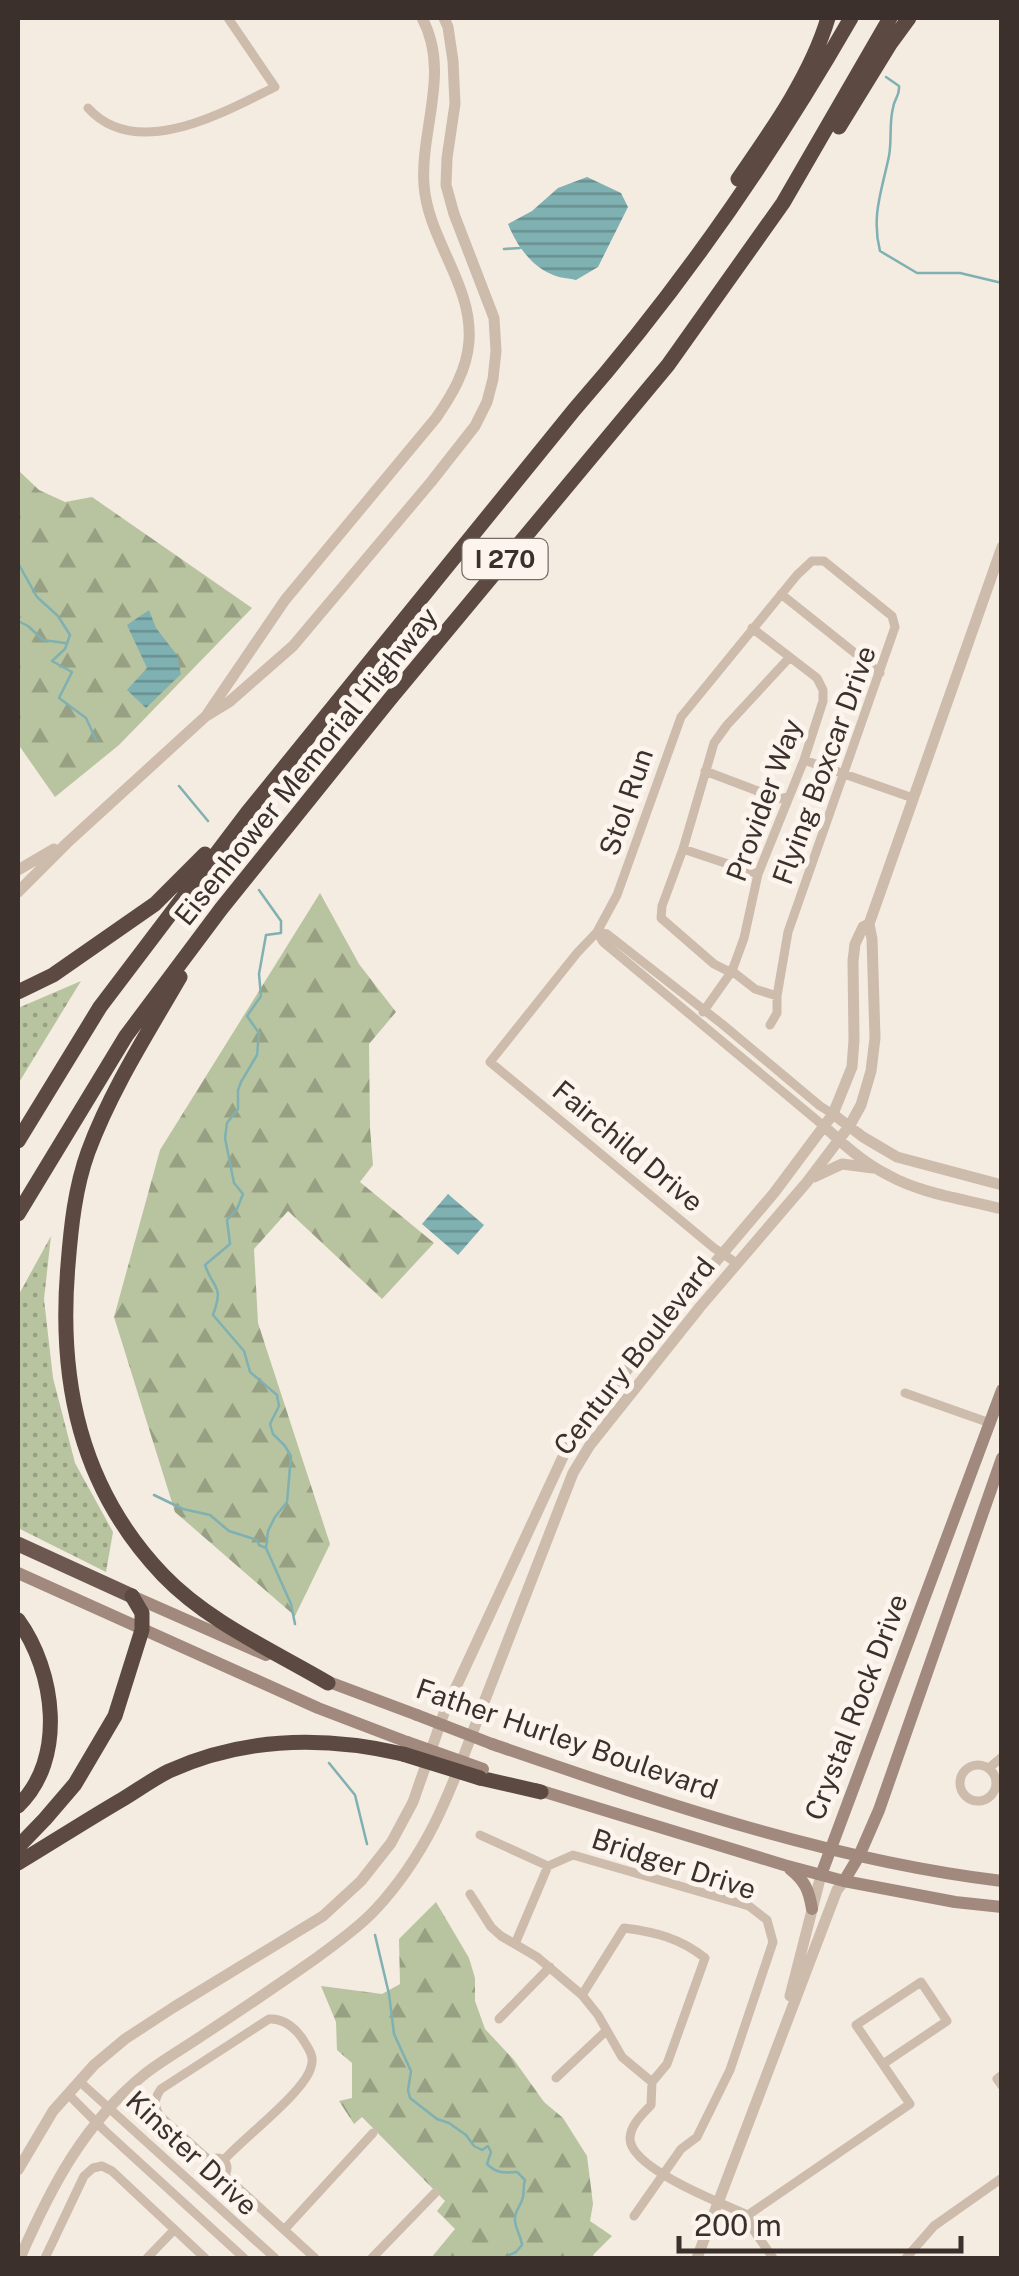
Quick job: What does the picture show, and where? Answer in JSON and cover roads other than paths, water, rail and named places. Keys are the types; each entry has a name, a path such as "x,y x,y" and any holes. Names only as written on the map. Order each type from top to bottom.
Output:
{"highway":[{"path":"629,347 795,90 824,34 828,18"},
{"name":"Eisenhower Memorial Highway","path":"18,1141 100,1007 247,813 629,347 702,250 851,18"},
{"name":"Eisenhower Memorial Highway","path":"18,1214 126,1036 220,909 668,365 783,203 890,18"},
{"path":"783,203 843,122 909,18"},
{"path":"18,992 53,975 155,904 247,813"},
{"path":"220,909 116,1088 86,1156 69,1248 64,1314 67,1364 82,1435 100,1487 120,1520 163,1574 216,1618 328,1683"},
{"path":"18,1544 132,1596 142,1613 142,1630 115,1716 75,1784 18,1847"},
{"path":"18,1620 44,1673 50,1704 48,1750 40,1776 18,1806"},
{"path":"18,1863 168,1772 260,1745 299,1741 405,1748 542,1792"}],"main road":[{"name":"Crystal Rock Drive","path":"821,1875 1002,1390"},
{"name":"Crystal Rock Drive","path":"844,1881 879,1810 1002,1458"},
{"name":"Father Hurley Boulevard","path":"18,1573 405,1748"},
{"name":"Father Hurley Boulevard","path":"132,1596 328,1683 598,1780 829,1849 1002,1881"},
{"name":"Father Hurley Boulevard","path":"542,1792 844,1881 1002,1907"},
{"path":"784,1865 803,1880 812,1909"}],"street":[{"path":"88,108 112,127 127,131 163,130 209,119 276,87 228,18"},
{"path":"206,716 285,600 436,418 454,393 463,368 469,342 468,312 429,211 424,187 434,102 434,59 422,18"},
{"path":"18,892 206,716 229,702 293,646 431,482 475,426 487,402 496,351 494,318 446,185 455,104 454,60 444,18"},
{"name":"Century Boulevard","path":"20,2258 67,2162 110,2108 147,2072 338,1942 371,1914 402,1879 446,1802 573,1473 590,1445 700,1307 850,1126 871,1071 875,1038 869,924 1002,547"},
{"name":"Stol Run","path":"490,1062 597,932 617,895 681,716 812,561"},
{"name":"Flying Boxcar Drive","path":"770,1025 777,1013 788,932 895,627 892,616 824,561 812,561"},
{"path":"781,594 880,673"},
{"name":"Provider Way","path":"701,1015 732,970 744,938 758,874 823,701 817,678 752,628"},
{"path":"777,996 756,990 732,970 714,964 662,918 662,906 714,744 790,657"},
{"path":"804,760 912,798"},
{"path":"705,771 779,799 787,797"},
{"path":"18,870 67,843"},
{"path":"683,849 758,874"},
{"name":"Century Boulevard","path":"18,2170 53,2111 94,2065 125,2040 311,1924 336,1905 391,1843 413,1802 444,1712 567,1448 834,1114 852,1067 853,962 862,927 869,924"},
{"path":"597,932 607,934 875,1168 908,1185 1002,1209"},
{"path":"701,1015 862,1137 897,1157 1002,1185"},
{"name":"Fairchild Drive","path":"490,1062 738,1264"},
{"path":"806,1182 842,1164 875,1168"},
{"path":"904,1394 990,1423"},
{"path":"989,1768 1002,1757"},
{"path":"978,1765 989,1768 996,1778 995,1791 986,1800 968,1799 961,1790 963,1773 978,1765"},
{"path":"480,1835 548,1866 514,1944"},
{"name":"Bridger Drive","path":"548,1866 573,1854 750,1906 767,1920 773,1942 730,2070 698,2137 681,2149 634,2216"},
{"name":"Crystal Rock Drive","path":"777,2047 821,1875"},
{"name":"Crystal Rock Drive","path":"698,2258 837,1890 844,1881"},
{"path":"470,1894 501,1936 538,1956 582,1995 622,2057 652,2082"},
{"path":"582,1995 624,1928 673,1938 705,1958 667,2064 652,2082 652,2105 634,2124 630,2139 640,2158 664,2175 748,2215"},
{"path":"498,2020 550,1968"},
{"path":"748,2215 910,2104 883,2064 856,2024 920,1982 947,2021 883,2064"},
{"path":"210,2161 159,2115 156,2096 247,2033 269,2019 278,2018 301,2037 312,2055 312,2066 308,2076 276,2112 223,2160"},
{"path":"556,2078 606,2031"},
{"path":"1002,2076 997,2078 1002,2086"},
{"name":"Kinster Drive","path":"80,2081 275,2258"},
{"name":"Kinster Drive","path":"68,2094 244,2258"},
{"path":"284,2230 373,2132"},
{"path":"223,2160 224,2174 218,2178 210,2176 210,2161 223,2160"},
{"path":"45,2258 84,2176 102,2166 205,2258"},
{"path":"224,2174 314,2258"},
{"path":"198,2190 210,2176"},
{"path":"906,2258 934,2226 1002,2178"},
{"path":"372,2258 436,2193"},
{"path":"748,2215 750,2225 773,2258"},
{"path":"147,2258 174,2230"}],"water":[{"path":"587,177 621,193 628,207 598,267 576,280 543,270 520,246 508,224 532,211 558,188"},
{"path":"149,610 156,628 177,655 181,674 146,708 127,690 147,668 127,625"},
{"path":"448,1194 484,1225 458,1255 422,1224"}],"waterway":[{"path":"886,77 899,89 877,215 880,251 917,273 960,273 1002,283"},
{"path":"504,249 520,248"},
{"path":"18,563 37,597 58,616 70,635 65,649 52,661 72,672 59,698 86,718 96,740"},
{"path":"18,621 43,640 65,643"},
{"path":"179,786 208,821"},
{"path":"259,890 281,921 281,933 266,935 259,974 261,996 247,1016 259,1033 257,1055 238,1090 238,1109 227,1123 225,1138 234,1183 243,1194 227,1220 230,1244 205,1265 218,1292 213,1315 244,1351 250,1372 277,1395 279,1406 270,1424 291,1456 287,1502 268,1531 266,1548 291,1604 295,1624"},
{"path":"154,1495 183,1509 210,1515 229,1531 257,1540 266,1548"},
{"path":"329,1763 355,1795 367,1844"},
{"path":"375,1935 394,2034 411,2071 410,2098 466,2135 474,2146 482,2150 488,2146 491,2152 487,2164 491,2167 501,2172 517,2172 525,2180 515,2217 522,2245 503,2258"}]}
